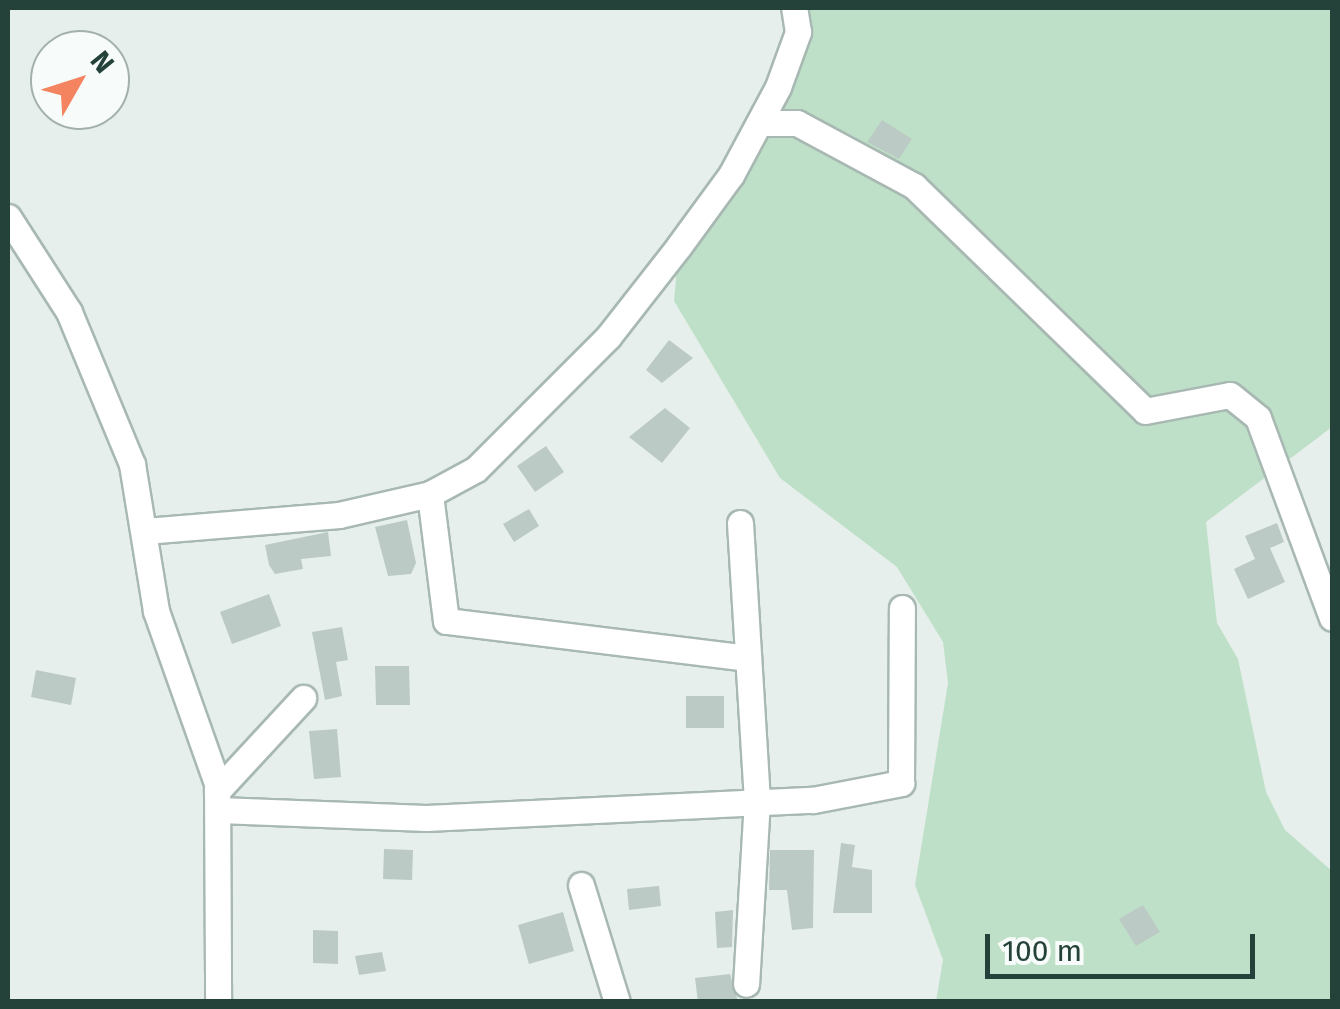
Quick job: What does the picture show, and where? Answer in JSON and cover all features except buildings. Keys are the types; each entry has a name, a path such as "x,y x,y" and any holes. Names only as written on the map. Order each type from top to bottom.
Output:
{"street":[{"path":"144,531 338,515 430,494 476,469 608,337 731,175 798,32 794,8"},
{"path":"759,122 797,123 914,186 1145,411 1230,395 1258,418 1332,618"},
{"path":"8,217 69,312 116,412 144,531 156,612 218,801 218,1002"},
{"path":"430,494 446,621 748,658"},
{"path":"740,522 757,800 746,984"},
{"path":"218,801 426,818 812,800 901,783 902,608"},
{"path":"218,801 303,698"},
{"path":"582,885 617,1002"}],"green space":[{"path":"794,8 1332,8 1332,427 1206,522 1217,623 1238,659 1266,792 1285,830 1332,871 1332,1001 936,1001 943,960 915,885 948,683 943,642 897,567 780,478 674,301 679,246 778,87"}]}
